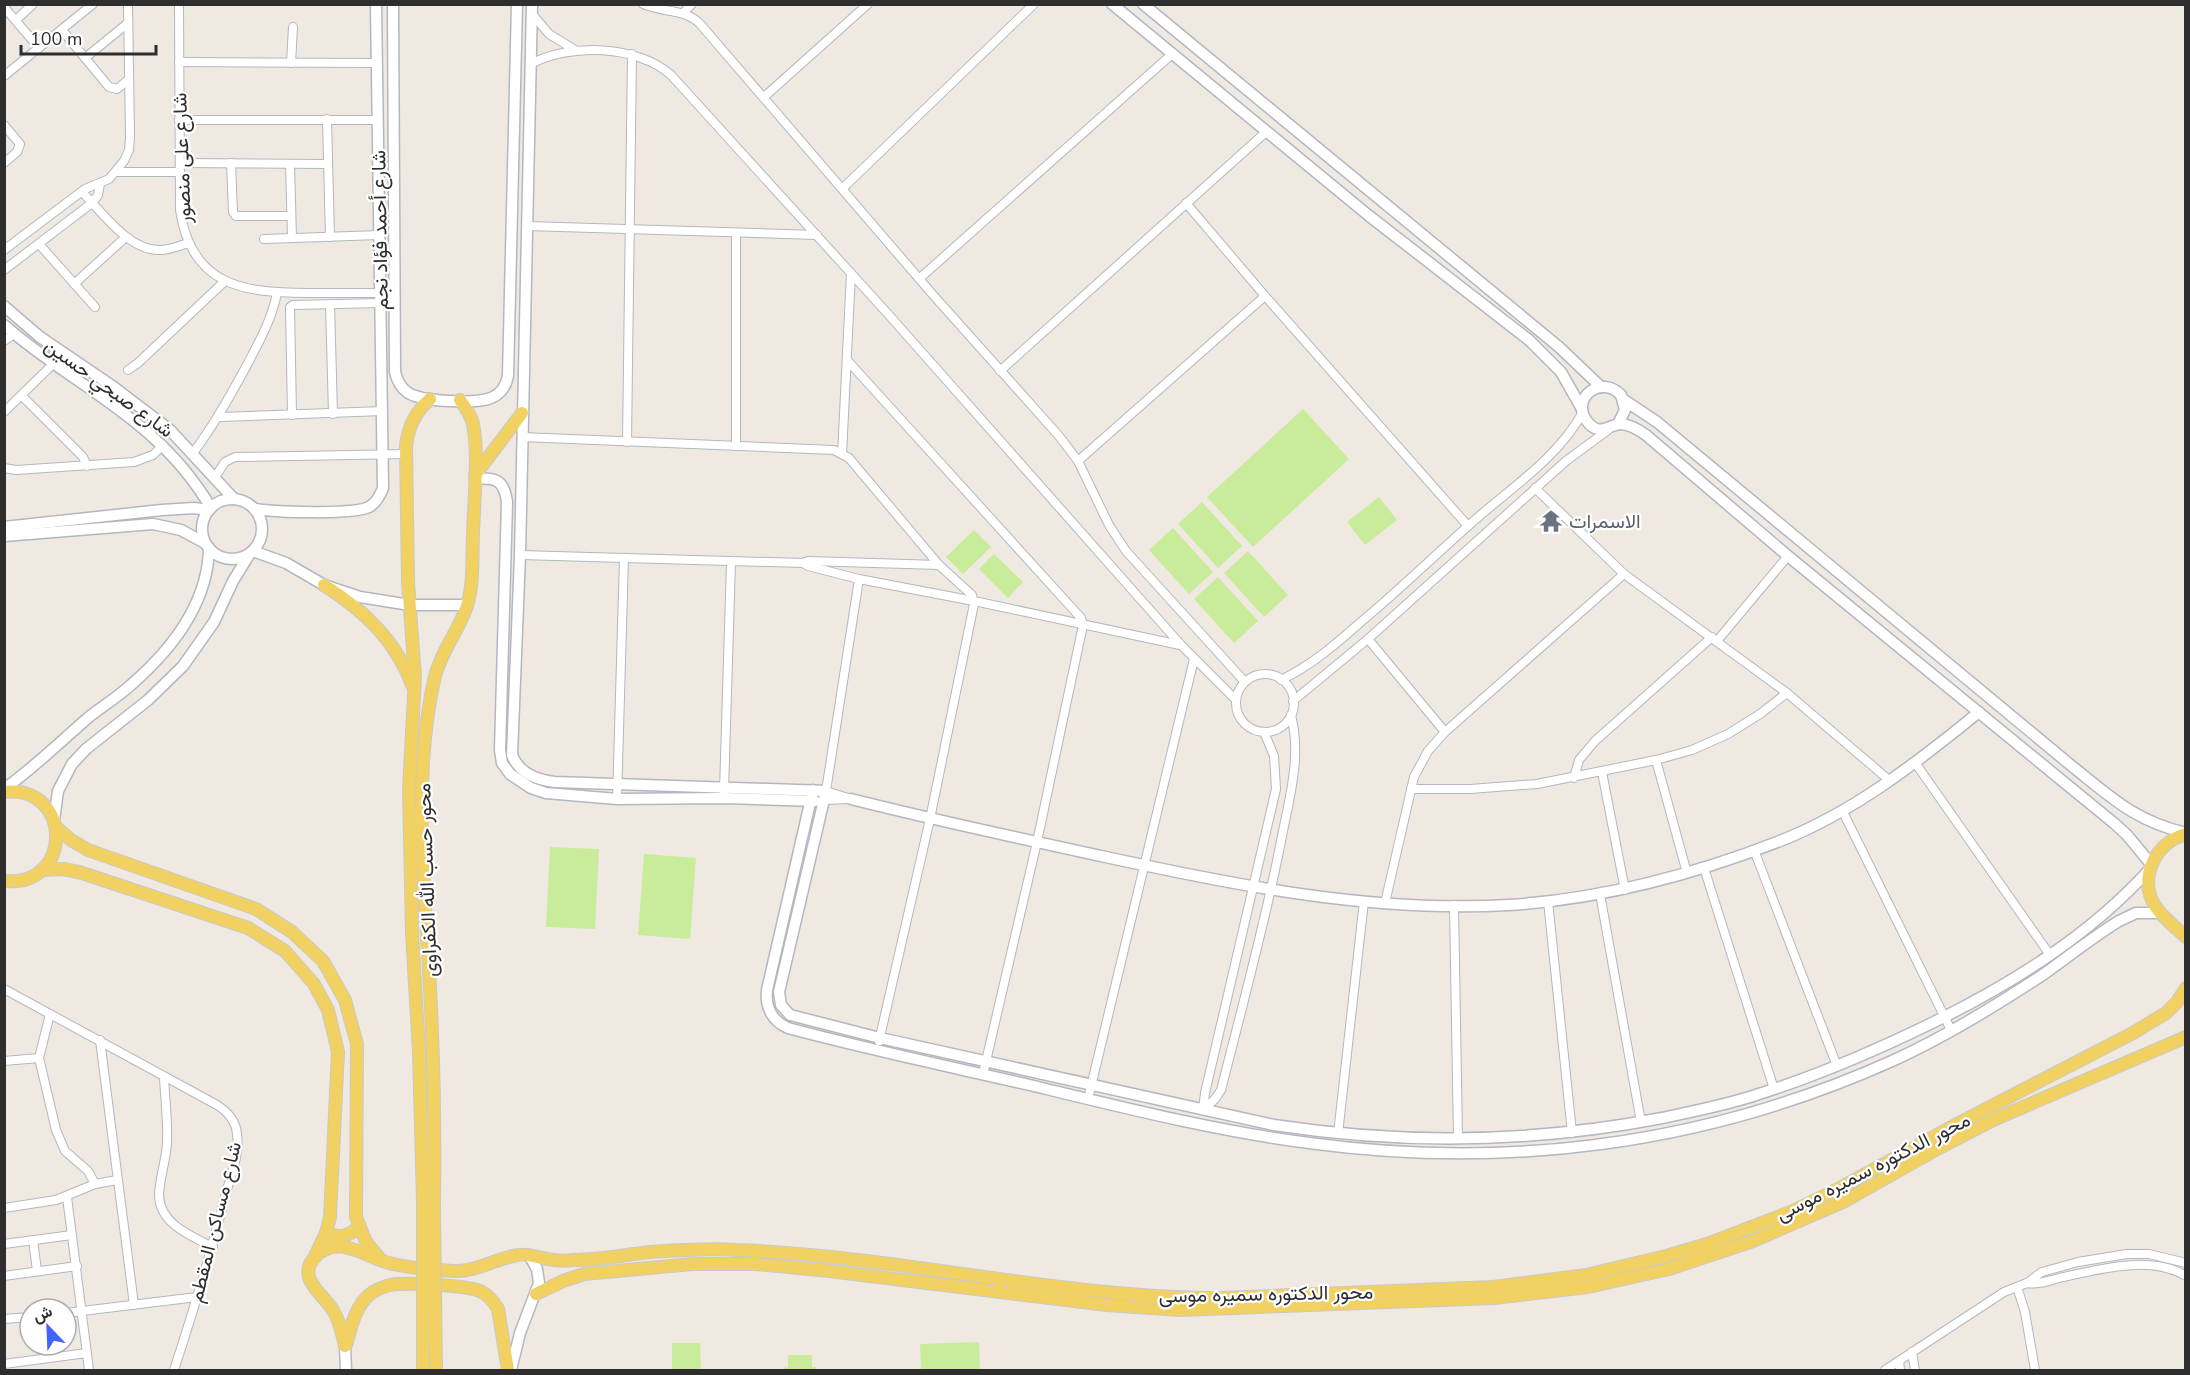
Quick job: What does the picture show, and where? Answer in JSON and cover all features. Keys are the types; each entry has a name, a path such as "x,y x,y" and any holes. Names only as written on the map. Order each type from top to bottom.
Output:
{"main road":[{"name":"محور حسب الله الكفراوى","path":"430,399 411,423 406,454 408,582 415,694 409,789 412,933 436,1371"},
{"name":"محور حسب الله الكفراوى","path":"423,1371 433,1049 422,822 424,759 437,669 467,605 471,585 475,477 473,425 460,400"},
{"path":"475,477 522,413"},
{"path":"324,585 364,614 386,638 403,664 415,694"},
{"path":"4,790 34,797 46,807 55,824 71,840 88,850 256,909 292,932 323,961 345,1000 357,1044 356,1217 358,1227 371,1249 383,1262"},
{"path":"42,870 55,851 55,824"},
{"path":"2186,833 2166,844 2157,853 2151,867 2150,892 2160,913 2186,937"},
{"path":"4,881 21,881 42,870 63,869 79,872 248,928 285,951 305,972 328,1010 338,1052 330,1217 326,1233 309,1272 311,1284 335,1312 345,1346"},
{"name":"محور الدكتوره سميره موسى","path":"315,1256 332,1248 345,1246 383,1262 461,1271 510,1256 529,1255 567,1261 691,1249 783,1252 933,1269 1109,1293 1181,1298 1493,1287 1586,1275 1707,1244 1793,1211 2133,1033 2181,1000 2186,988"},
{"name":"محور الدكتوره سميره موسى","path":"536,1294 584,1274 692,1264 756,1264 1107,1305 1180,1310 1494,1298 1588,1287 1669,1269 1753,1241 1845,1201 1993,1120 2186,1037"},
{"path":"326,1233 344,1237 358,1227"},
{"path":"345,1346 354,1317 361,1305 370,1294 383,1287 396,1285 468,1288 482,1292 494,1302 498,1309 509,1371"}],"street":[{"path":"16,20 33,4"},
{"path":"4,76 93,4"},
{"path":"4,250 82,192 100,184 117,172 129,150 128,4"},
{"name":"شارع على منصور","path":"179,4 180,210 188,243 206,267 225,281 242,288 277,293 381,298"},
{"name":"شارع أحمد فؤاد نجم","path":"255,509 354,511 369,507 380,496 383,488 376,4"},
{"name":"شارع أحمد فؤاد نجم","path":"393,4 395,372 399,384 408,393 430,399"},
{"path":"430,399 482,400 493,397 502,391 508,376 517,4"},
{"path":"643,4 665,12 683,13 698,20 1059,436 1078,461 1109,525 1126,551 1245,682"},
{"path":"683,13 692,4"},
{"path":"764,97 867,4"},
{"path":"843,188 1034,4"},
{"path":"859,579 825,796 779,992 779,1001 786,1012 795,1017 880,1038 1203,1110 1274,1125 1338,1134 1458,1139 1515,1138 1572,1133 1710,1108 1774,1089 1837,1066 1945,1017 1992,992 2050,955 2114,906 2151,867 2127,835 1788,556 1646,435 1633,428 1614,426 1598,429 1592,426 1584,418 1561,372 1529,340 1368,215 1171,55 1112,4"},
{"path":"1143,4 1558,347 1601,387 1617,391 1624,400 1657,422 2050,750 2139,817 2162,827 2186,833"},
{"path":"4,7 39,48"},
{"path":"532,9 544,30 575,50"},
{"path":"519,775 512,749 532,9"},
{"path":"85,58 128,23"},
{"path":"291,63 293,27"},
{"path":"62,30 112,89 129,79"},
{"path":"531,64 575,50 632,54 656,63 671,75 817,235 1181,645 1236,700"},
{"path":"627,442 632,54"},
{"path":"920,278 1171,55"},
{"path":"179,62 377,63"},
{"path":"327,119 330,237"},
{"path":"180,120 378,120"},
{"path":"4,125 18,141 20,148 4,163"},
{"path":"1000,370 1266,132"},
{"path":"117,172 231,163 328,164"},
{"path":"231,163 233,212 236,216 291,216"},
{"path":"290,164 292,238"},
{"path":"4,270 92,203 98,195 100,184"},
{"path":"82,192 126,237 142,247 159,250 188,243"},
{"path":"1368,215 1379,200"},
{"path":"1186,203 1468,526"},
{"path":"527,226 817,235"},
{"path":"736,233 736,446"},
{"path":"264,238 380,235"},
{"path":"74,284 126,237"},
{"path":"39,244 95,307"},
{"path":"842,454 851,273"},
{"path":"128,370 225,281"},
{"path":"193,453 219,417 269,322 277,293"},
{"path":"1078,461 1265,296"},
{"path":"292,415 290,308 293,305 330,304 381,298"},
{"path":"330,304 333,414"},
{"name":"شارع صبحي حسين","path":"4,306 40,337 158,420 193,453 234,499"},
{"name":"شارع صبحي حسين","path":"4,325 137,422 163,445 195,482 210,509"},
{"path":"4,341 14,334"},
{"path":"847,360 1081,618 1083,625 1037,842 983,1074"},
{"path":"4,412 54,363"},
{"path":"1281,680 1322,656 1554,452 1575,427 1585,397 1601,387"},
{"path":"22,396 83,457 87,466"},
{"path":"1293,701 1368,639 1574,454 1614,426 1624,415 1624,400"},
{"path":"219,417 383,411"},
{"path":"522,437 828,449 842,454 939,565 972,596 974,601 930,819 876,1051"},
{"path":"4,468 16,470 87,466 141,460 153,455 163,445"},
{"path":"215,477 225,462 235,456 406,454"},
{"path":"475,477 497,480 504,487 507,497 500,750 504,768 546,793 617,799 812,795"},
{"path":"1535,488 1624,574 1786,693 1889,780"},
{"path":"4,790 90,716 131,685 158,659 180,632 201,593 207,571 207,545 202,529 206,516 210,509 222,501 234,499 246,502 255,509 262,527 261,540 233,580 214,622 183,666 154,694 86,749 72,764 58,790 55,824"},
{"path":"4,526 173,509 210,509"},
{"path":"4,536 153,524 182,530 207,545 218,556 230,559 251,553 286,562 324,585 360,597 410,605 467,605"},
{"path":"519,555 731,562 803,563 808,561 939,565"},
{"path":"1574,778 1579,760 1595,741 1715,639 1788,556"},
{"path":"617,799 624,558"},
{"path":"724,798 731,562"},
{"path":"803,563 806,566 859,579 1181,645"},
{"path":"1385,903 1411,789 1422,760 1444,732 1624,574"},
{"path":"1368,639 1444,732"},
{"path":"1088,1099 1194,659"},
{"path":"1203,1110 1221,1090 1272,889 1296,763 1291,691 1274,676 1262,675 1245,682 1238,693 1236,706 1241,719 1251,728 1264,732 1271,731 1283,726 1291,715"},
{"path":"1411,789 1516,786 1574,778 1656,760 1692,750 1728,734 1760,714 1786,693"},
{"path":"519,775 549,781 724,787 851,799 930,819 1144,866 1253,887 1385,903 1508,905 1625,890 1704,868 1781,841 1842,810 1916,764 1980,712"},
{"path":"1201,1125 1205,1093 1276,789 1274,756 1264,732"},
{"path":"2040,762 2050,750"},
{"path":"1656,760 1687,873"},
{"path":"1916,764 2050,955"},
{"path":"1602,772 1625,890"},
{"path":"812,795 767,990 768,1008 778,1022 788,1028 876,1051 1201,1125 1336,1147 1495,1153 1604,1143 1713,1124 1805,1096 1895,1060 1951,1030 2042,975 2119,921 2136,913 2160,913"},
{"path":"1842,810 1951,1030"},
{"path":"1754,850 1837,1066"},
{"path":"1704,868 1774,1089"},
{"path":"1600,894 1641,1122"},
{"path":"1338,1134 1364,901"},
{"path":"1548,901 1572,1133"},
{"path":"1454,905 1458,1139"},
{"name":"شارع مساكن المقطم","path":"4,989 217,1105 226,1111 235,1125 237,1150 213,1247 174,1371"},
{"path":"50,1014 39,1058 61,1145 70,1157 88,1171 95,1184"},
{"path":"100,1040 134,1305"},
{"path":"4,1061 39,1058"},
{"path":"164,1077 166,1144 159,1194 161,1206 180,1230 213,1247"},
{"path":"1710,1108 1713,1124"},
{"path":"1272,1138 1274,1125"},
{"path":"4,1208 67,1197 95,1184 117,1180"},
{"path":"67,1197 89,1371"},
{"path":"4,1244 72,1235"},
{"path":"33,1240 37,1272"},
{"path":"1885,1371 2004,1292 2027,1283 2042,1272 2093,1259 2127,1254 2150,1254 2186,1263"},
{"path":"509,1371 519,1333 539,1283 539,1273 529,1255"},
{"path":"2093,1259 2096,1271"},
{"path":"4,1276 77,1266"},
{"path":"2027,1283 2038,1284 2129,1266 2150,1266 2186,1276"},
{"path":"2018,1287 2025,1312 2035,1371"},
{"path":"78,1312 197,1297"},
{"path":"345,1346 346,1371"},
{"path":"1912,1352 1915,1371"},
{"path":"4,1364 87,1353"},
{"path":"1899,1361 1900,1371"}],"green space":[{"path":"1303,409 1349,459 1253,547 1207,497"},
{"path":"1379,497 1397,520 1365,545 1347,522"},
{"path":"1202,502 1242,546 1218,568 1178,524"},
{"path":"1173,528 1213,572 1189,594 1149,550"},
{"path":"974,530 991,547 963,574 946,557"},
{"path":"1248,551 1288,595 1264,617 1224,573"},
{"path":"994,554 1023,582 1008,598 979,569"},
{"path":"1218,577 1258,621 1234,643 1194,599"},
{"path":"550,847 599,849 595,929 546,927"},
{"path":"644,854 696,858 690,939 638,935"},
{"path":"979,1342 980,1370 921,1370 920,1344"},
{"path":"672,1343 700,1343 701,1370 672,1370"},
{"path":"788,1355 812,1355 812,1367 816,1367 816,1370 784,1370 788,1367"}],"place":[{"name":"الاسمرات","path":"1551,521"}]}
